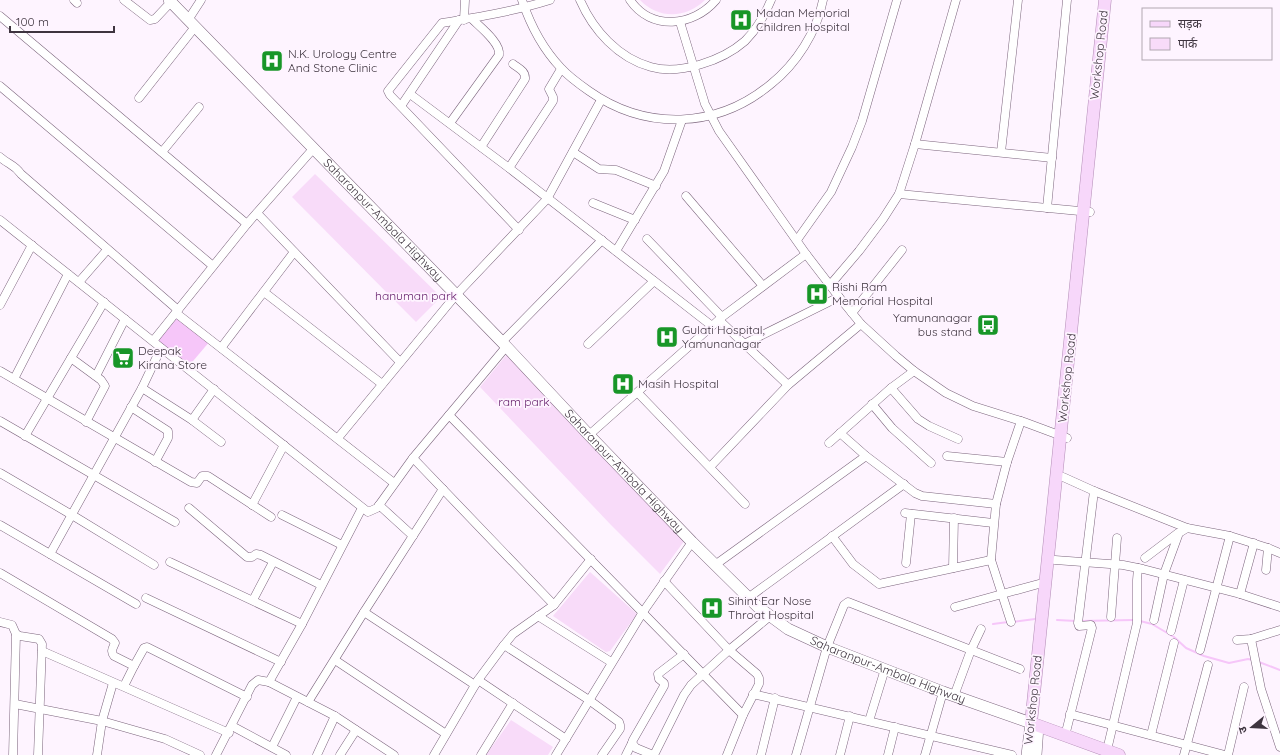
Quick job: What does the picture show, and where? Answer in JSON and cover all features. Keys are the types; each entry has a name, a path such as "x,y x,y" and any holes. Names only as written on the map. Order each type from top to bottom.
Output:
{"main road":[{"name":"Workshop Road","path":"1036,755 1035,724 1046,582 1064,437 1087,212 1105,0"},
{"name":"Workshop Road","path":"1087,212 1113,0"},
{"name":"Saharanpur-Ambala Highway","path":"170,1 504,344 692,542 748,598 770,617 788,629 827,647 943,692 1119,755"},
{"name":"Workshop Road","path":"1027,755 1035,724 1055,560 1063,477 1064,437"}],"street":[{"path":"124,0 150,20 156,20 170,1"},
{"path":"139,98 192,24 201,0"},
{"path":"401,106 465,20 465,0"},
{"path":"519,230 388,92 442,23 465,20 523,4 550,0"},
{"path":"580,0 586,15 598,31 612,45 628,57 652,67 669,69 692,66 719,58 744,41 766,12 771,0"},
{"path":"630,0 647,16 663,21 680,22 695,17 709,8 716,0"},
{"path":"523,4 544,47 561,69 578,84 601,100 621,110 637,115 666,120 682,120 710,116 749,100 766,88 782,74 796,58 806,43 818,16 823,0"},
{"path":"797,240 831,192 852,147 862,121 897,0"},
{"path":"830,285 859,251 883,219 899,194 915,144 956,0"},
{"path":"1001,152 1018,0"},
{"path":"1047,208 1067,0"},
{"path":"0,16 247,224"},
{"path":"450,123 499,55 500,51 496,43 465,20"},
{"path":"680,22 692,66 710,116 806,254 861,324 914,371 946,393 973,406 1021,421 1064,437"},
{"path":"481,147 525,79 524,72 513,64"},
{"path":"509,168 553,101 553,97 549,89 561,69"},
{"path":"0,86 213,266"},
{"path":"410,94 509,168 712,326"},
{"path":"338,438 456,295 547,199 601,100"},
{"path":"162,152 199,107"},
{"path":"616,251 668,164 682,120"},
{"path":"915,144 1052,158"},
{"path":"153,341 247,224 313,149"},
{"path":"573,152 599,168 616,170 656,186"},
{"path":"0,157 14,166 21,174 177,312 394,483"},
{"path":"899,194 1087,212"},
{"path":"686,196 763,286"},
{"path":"593,203 635,220"},
{"path":"257,213 400,362"},
{"path":"0,220 362,508 370,512 377,508 394,483 504,344 602,240"},
{"path":"647,239 744,344 788,385"},
{"path":"0,305 32,245"},
{"path":"79,282 107,250"},
{"path":"852,313 902,250"},
{"path":"221,348 294,252"},
{"path":"589,435 720,318 806,254"},
{"path":"14,379 68,274"},
{"path":"588,344 654,281"},
{"path":"264,292 382,384"},
{"path":"744,344 839,297"},
{"path":"25,436 104,302"},
{"path":"96,376 124,319"},
{"path":"710,467 788,385 861,324"},
{"path":"50,554 142,388 161,348"},
{"path":"71,358 104,382 105,386 86,422"},
{"path":"0,371 47,397 86,422 155,462 194,483 197,483 202,476 208,476 271,517"},
{"path":"829,444 872,404 914,371"},
{"path":"142,388 192,420 221,442"},
{"path":"891,388 918,419 929,426 958,439"},
{"path":"192,420 214,390"},
{"path":"638,392 746,504"},
{"path":"872,404 892,428 931,463"},
{"path":"131,407 168,431 168,438 155,462"},
{"path":"449,415 743,715"},
{"path":"0,421 175,522"},
{"path":"1011,622 991,560 996,504 1007,462 1021,421"},
{"path":"840,433 866,456 915,493 922,496 996,504"},
{"path":"252,505 284,445"},
{"path":"716,565 866,456"},
{"path":"947,456 1007,462"},
{"path":"414,458 554,605"},
{"path":"0,473 154,565"},
{"path":"1063,477 1187,528 1230,536 1280,553"},
{"path":"748,598 904,484"},
{"path":"308,702 443,489"},
{"path":"1065,736 1092,628 1091,625 1079,626 1078,621 1094,491"},
{"path":"379,505 413,536"},
{"path":"189,508 247,557 257,554 321,585"},
{"path":"269,682 302,624 362,508"},
{"path":"906,563 908,513 994,523"},
{"path":"282,515 342,545"},
{"path":"953,568 954,518"},
{"path":"0,525 136,604"},
{"path":"1145,558 1187,528"},
{"path":"1154,620 1164,574 1179,533"},
{"path":"832,536 853,564 880,584 991,560"},
{"path":"1200,650 1230,536"},
{"path":"1111,617 1117,538"},
{"path":"556,755 590,700 611,662 643,612 692,542"},
{"path":"1240,594 1254,543"},
{"path":"1266,570 1268,548"},
{"path":"434,755 477,683 504,645 513,634 554,605 591,559"},
{"path":"1055,560 1115,564 1138,568 1240,594 1280,607"},
{"path":"170,562 302,624"},
{"path":"253,600 273,562"},
{"path":"1107,750 1137,621 1138,568"},
{"path":"0,573 112,639 115,643 112,654 134,666"},
{"path":"1171,631 1184,580"},
{"path":"664,581 729,650 760,678 759,684 743,715 727,755"},
{"path":"955,607 1046,582"},
{"path":"146,598 281,662"},
{"path":"796,755 827,647 844,605 848,602 1020,669"},
{"path":"364,612 477,683 513,703 566,739"},
{"path":"538,616 611,662"},
{"path":"632,743 636,748 654,755 691,685 729,650 770,617"},
{"path":"0,622 12,625 16,634 13,755"},
{"path":"954,696 971,650 981,629"},
{"path":"1236,640 1251,639 1280,630"},
{"path":"16,634 39,639 41,642 42,651 38,755"},
{"path":"1251,639 1261,689 1280,748"},
{"path":"1151,735 1174,643"},
{"path":"504,645 590,700 619,722 620,729 602,755"},
{"path":"124,686 144,648 147,648 247,697"},
{"path":"42,651 113,682 231,729 272,747 286,755"},
{"path":"626,755 664,686 664,683 659,678 658,674 684,654"},
{"path":"335,660 446,734"},
{"path":"1184,755 1188,745 1208,665"},
{"path":"869,721 885,669"},
{"path":"216,755 231,729 252,685 255,681 263,680 335,716 392,754"},
{"path":"98,755 102,721 113,682"},
{"path":"1228,755 1244,687"},
{"path":"925,755 943,692"},
{"path":"753,694 1012,755"},
{"path":"272,747 297,696"},
{"path":"761,755 775,698"},
{"path":"481,755 513,703"},
{"path":"15,704 102,721 165,739 200,755"},
{"path":"1070,714 1225,755"},
{"path":"317,755 335,716"},
{"path":"840,755 850,716"},
{"path":"888,755 895,727"},
{"path":"340,755 356,730"},
{"path":"976,746 978,755"}],"green space":[{"path":"640,0 705,0 698,6 682,13 664,14 656,11"},
{"name":"hanuman park","path":"315,174 441,297 416,322 292,197"},
{"name":"ram park","path":"508,353 685,540 660,574 611,525 480,387"},
{"path":"590,572 637,614 610,651 606,652 553,616"},
{"path":"511,720 553,747 548,755 486,755"}],"shaded area":[{"path":"178,317 210,341 188,367 157,342"}],"waterway":[{"path":"1012,622 1035,619"},
{"path":"1057,620 1076,621"},
{"path":"1080,621 1134,620"},
{"path":"1140,621 1152,624 1174,637 1186,648 1204,656 1229,663 1248,659 1253,660"},
{"path":"993,624 1008,622"},
{"path":"1259,662 1280,670"}],"place":[{"name":"Madan Memorial Children Hospital","path":"741,20"},
{"name":"N.K. Urology Centre And Stone Clinic","path":"272,61"},
{"name":"Rishi Ram Memorial Hospital","path":"817,294"},
{"name":"Yamunanagar bus stand","path":"988,325"},
{"name":"Gulati Hospital, Yamunanagar","path":"667,337"},
{"name":"Deepak Kirana Store","path":"123,358"},
{"name":"Masih Hospital","path":"623,384"},
{"name":"Sihint Ear Nose Throat Hospital","path":"712,608"}]}
